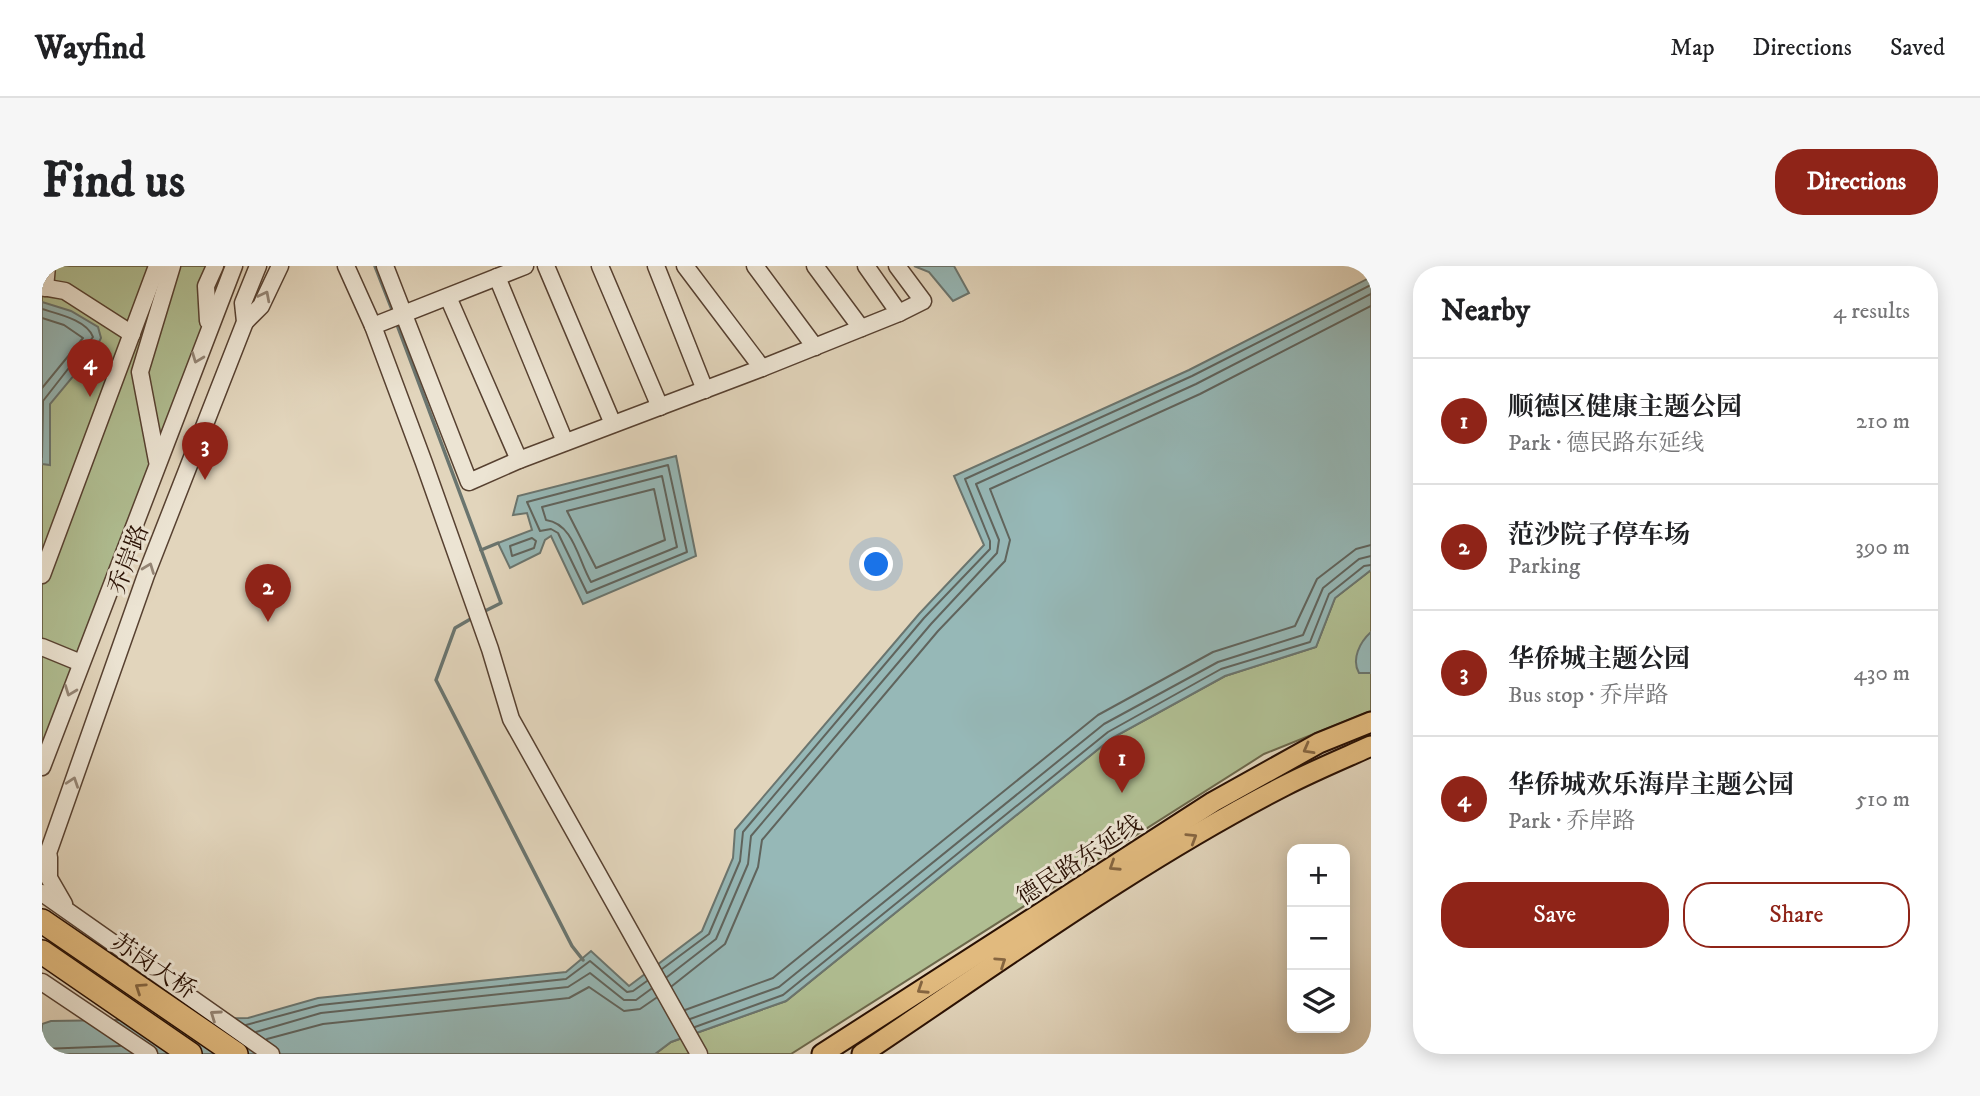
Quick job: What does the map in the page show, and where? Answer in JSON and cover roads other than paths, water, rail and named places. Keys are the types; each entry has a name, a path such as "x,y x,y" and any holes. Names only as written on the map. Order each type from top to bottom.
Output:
{"highway":[{"name":"苏岗大桥","path":"42,921 236,1054"},
{"path":"42,952 191,1054"}],"main road":[{"name":"德民路东延线","path":"822,1054 1213,802 1319,743 1371,722"},
{"name":"德民路东延线","path":"862,1054 1204,831 1284,786 1371,746"}],"street":[{"path":"47,266 44,288 65,291 132,334"},
{"path":"42,576 46,552 157,266"},
{"path":"157,463 140,372 172,266"},
{"path":"201,266 206,286 208,329"},
{"path":"206,286 215,266"},
{"name":"乔岸路","path":"42,766 234,266"},
{"name":"乔岸路","path":"42,870 146,575 245,322 243,303 258,266"},
{"path":"245,322 261,306 280,266"},
{"path":"346,266 377,324 511,719 698,1051"},
{"path":"385,266 469,482 565,442 762,368 923,301 897,266"},
{"path":"377,324 525,266"},
{"path":"546,266 613,424"},
{"path":"600,266 660,407"},
{"path":"656,266 705,390"},
{"path":"685,266 762,368"},
{"path":"755,266 814,347"},
{"path":"816,266 861,328"},
{"path":"866,266 899,313"},
{"path":"497,277 565,442"},
{"path":"447,297 519,460"},
{"path":"42,647 81,663"},
{"path":"48,851 49,878 57,896 75,916"},
{"path":"42,892 271,1054"},
{"path":"46,984 149,1054"}],"water":[{"path":"914,266 954,266 969,293 953,301 929,272"},
{"path":"1371,277 1371,570 1335,598 1316,647 1225,676 1112,738 786,1001 671,1042 655,1054 42,1054 42,1024 51,1021 248,1018 318,998 566,972 591,951 629,986 702,931 733,858 735,830 919,614 984,545 954,476 1189,370"},
{"path":"42,302 71,311 98,327 101,338 95,350 50,404 50,465 42,464"},
{"path":"676,456 696,556 583,604 551,536 545,540 540,553 510,568 498,543 532,530 527,513 513,515 518,496"},
{"path":"1371,632 1371,673 1359,673 1356,657 1363,641"}],"waterway":[{"path":"375,266 393,312"},
{"path":"396,322 501,603 481,613"},
{"path":"481,550 498,543"},
{"path":"474,617 455,628 436,680 572,946 583,960"}],"place":[{"name":"华侨城欢乐海岸主题公园","path":"90,397"},
{"name":"华侨城主题公园","path":"205,480"},
{"name":"范沙院子停车场","path":"268,622"},
{"name":"顺德区健康主题公园","path":"1122,793"}]}
